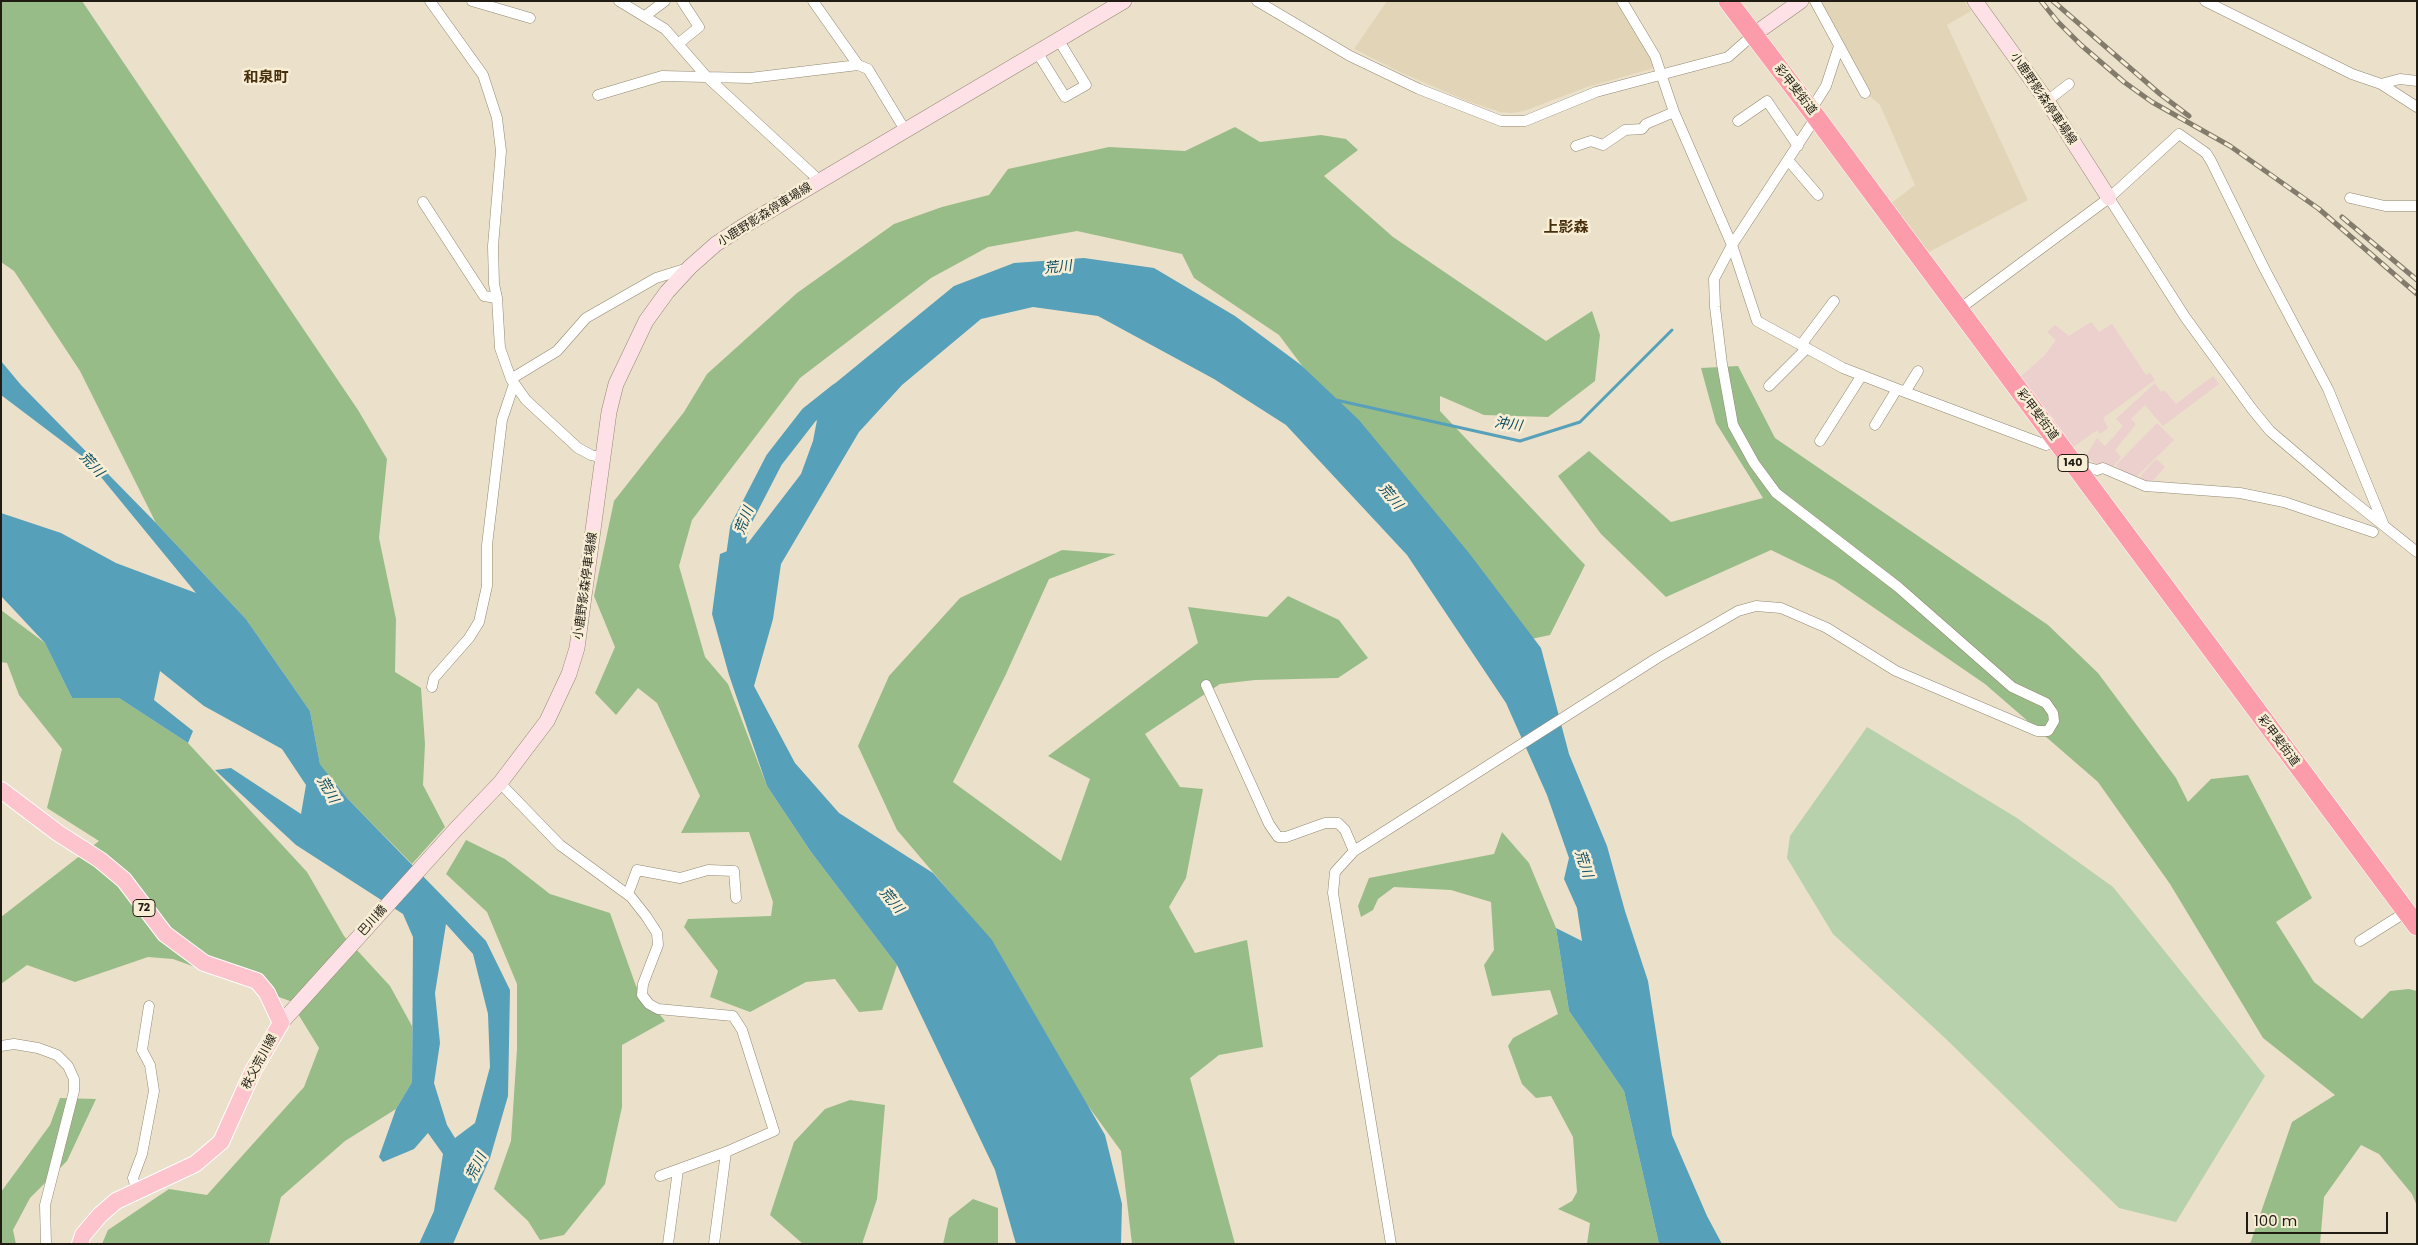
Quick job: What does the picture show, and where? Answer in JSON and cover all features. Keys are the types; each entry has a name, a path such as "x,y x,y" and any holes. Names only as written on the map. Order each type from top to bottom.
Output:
{"highway":[{"name":"彩甲斐街道","path":"1728,1 2411,919"}],"main road":[{"name":"小鹿野影森停車場線","path":"456,829 500,783 547,721 568,674 577,648 603,458 616,384 646,320 667,292 690,267 716,244 742,227 1124,1"},
{"name":"小鹿野影森停車場線","path":"1975,1 2047,101 2109,198"},
{"path":"1753,35 1795,3"},
{"name":"秩父荒川線","path":"1,790 100,860 124,880 165,934 204,963 256,981 286,1018 253,1072 222,1142 195,1164 116,1201 100,1215 83,1235 80,1244"},
{"name":"巴川橋","path":"286,1018 456,829"}],"street":[{"path":"430,1 483,75 497,118 501,151 493,246 494,284 498,298 500,348 512,381 526,400 578,448 591,456 603,458"},
{"path":"472,1 530,18"},
{"path":"619,1 665,29 706,76 820,182"},
{"path":"645,16 664,1"},
{"path":"678,44 699,27 682,1"},
{"path":"813,1 858,65"},
{"path":"1622,1 1655,56 1674,112 1732,245 1757,321 1862,375 1901,391 2046,445 2056,441"},
{"path":"1814,1 1865,93"},
{"path":"2205,1 2352,74 2381,84 2417,107"},
{"path":"1264,3 1350,56 1419,89 1501,121 1525,121 1596,92 1728,57 1753,35"},
{"path":"1037,52 1065,97 1086,85 1058,39"},
{"path":"1391,1244 1333,893 1335,872 1354,851 1657,658 1738,610 1756,606 1782,608 1826,628 1896,671 2037,731 2048,730 2054,721 2053,713 2046,703 2012,687 1898,587 1776,493 1754,463 1733,425 1715,307 1714,279 1732,245 1816,117 1814,105 1826,86 1839,46"},
{"path":"598,95 662,76 750,78 858,65 868,69 905,130"},
{"path":"2381,84 2400,79 2417,81"},
{"path":"2047,101 2069,84"},
{"path":"1738,121 1767,102 1798,146"},
{"path":"1576,146 1591,141 1603,145 1625,130 1642,129 1646,124 1674,112"},
{"path":"1958,310 2109,198 2179,134 2206,153 2328,388 2383,523"},
{"path":"1788,160 1818,195"},
{"path":"2109,198 2185,317 2264,424 2344,494 2383,523 2417,552"},
{"path":"2350,198 2385,206 2417,206"},
{"path":"423,202 484,296 498,298"},
{"path":"432,686 434,678 469,638 479,622 487,586 487,545 502,420 512,381 558,351 586,318 656,278 690,267"},
{"path":"1770,386 1804,346 1834,301"},
{"path":"1875,425 1918,371"},
{"path":"1820,441 1862,375"},
{"path":"2074,464 2097,470 2103,468 2145,486 2240,493 2284,502 2373,532"},
{"path":"1206,685 1269,824 1278,836 1286,837 1325,823 1338,823 1346,830 1354,851"},
{"path":"500,783 560,845 628,894 657,933 658,945 643,984 642,995 649,1004 658,1008 733,1016 742,1030 774,1131 726,1152 660,1176"},
{"path":"628,894 637,870 680,878 708,870 734,871 736,898"},
{"path":"2360,941 2411,919"},
{"path":"137,1191 133,1178 142,1154 154,1091 150,1065 142,1050 149,1006"},
{"path":"1,1046 14,1044 38,1048 57,1055 68,1066 74,1079 74,1091 45,1205 46,1244"},
{"path":"714,1244 726,1152"},
{"path":"668,1244 678,1170"}],"shaded area":[{"path":"1387,1 1618,1 1654,65 1651,69 1587,87 1524,111 1500,112 1467,101 1402,73 1354,49"},
{"path":"1817,1 1964,1 1971,11 1947,25 2028,200 1927,253 1890,204 1915,185 1880,105 1865,92"},
{"path":"2091,322 2099,332 2112,324 2146,375 2150,373 2155,380 2103,418 2108,428 2100,434 2097,430 2069,450 2019,378 2044,356 2056,340 2047,332 2055,325 2069,336"},
{"path":"2213,376 2219,384 2163,426 2145,405 2131,419 2136,424 2115,450 2121,457 2112,468 2105,462 2100,468 2086,456 2097,438 2105,446 2123,426 2116,419 2155,383 2161,392 2164,390 2176,404"},
{"path":"2157,423 2174,440 2132,481 2116,465"},
{"path":"2156,459 2165,467 2149,485 2140,477"}],"green space":[{"path":"1,1 82,1 358,410 387,459 379,538 396,619 395,672 421,688 425,744 423,785 445,827 412,864 348,799 320,764 310,711 246,619 156,523 80,371 14,271 1,262"},
{"path":"1235,127 1260,142 1321,135 1346,139 1358,150 1324,176 1393,237 1546,341 1592,311 1600,335 1595,381 1548,417 1484,415 1440,396 1440,411 1585,565 1550,635 1522,641 1391,484 1279,335 1194,278 1182,254 1077,231 988,247 931,278 800,378 692,520 679,566 705,657 728,684 767,786 811,852 897,965 882,1010 859,1012 835,979 806,982 750,1012 710,997 718,971 684,927 688,919 771,916 773,902 749,832 681,833 700,796 657,703 638,688 616,715 595,693 615,647 594,596 614,501 684,412 707,374 797,293 894,224 942,207 989,195 1008,169 1109,147 1185,151"},
{"path":"1738,366 1775,438 2048,625 2098,673 2176,778 2188,802 2211,779 2248,775 2312,898 2276,922 2314,982 2362,1019 2390,991 2409,989 2417,991 2417,1206 2412,1194 2379,1154 2361,1145 2324,1197 2320,1244 2250,1244 2292,1122 2335,1095 2263,1038 2170,884 2098,782 1985,684 1835,581 1771,550 1666,597 1601,534 1558,476 1589,451 1671,522 1763,498 1716,423 1701,368"},
{"path":"1062,550 1116,554 1049,579 1006,674 953,782 1061,861 1090,779 1048,756 1198,643 1188,607 1267,617 1288,596 1339,620 1368,658 1338,678 1255,680 1220,684 1145,734 1180,787 1203,789 1186,878 1169,907 1195,953 1247,940 1263,1047 1219,1055 1190,1078 1235,1244 1132,1244 1121,1151 1086,1103 994,944 897,830 858,746 889,676 960,598"},
{"path":"1,610 45,643 72,698 119,698 188,743 307,872 344,936 390,986 412,1026 412,1082 396,1109 345,1141 281,1197 269,1244 102,1244 108,1230 169,1189 207,1195 304,1087 319,1048 290,1001 173,959 148,957 75,982 27,965 1,984 1,917 99,841 47,808 62,749 19,695 7,663 1,662"},
{"path":"1867,727 2017,818 2113,887 2265,1076 2176,1222 2119,1208 1946,1039 1833,934 1787,858 1790,836"},
{"path":"1502,832 1529,863 1556,928 1569,1011 1624,1091 1659,1244 1587,1244 1590,1223 1558,1209 1572,1201 1577,1192 1573,1137 1551,1096 1536,1098 1522,1084 1508,1046 1513,1038 1558,1014 1550,990 1492,996 1484,965 1494,950 1491,902 1451,890 1394,887 1378,899 1373,910 1361,917 1358,906 1369,878 1494,854"},
{"path":"466,840 505,859 550,894 610,913 636,986 665,1021 622,1045 622,1107 605,1184 564,1235 540,1240 528,1221 494,1189 511,1141 517,1049 517,984 487,912 446,874"},
{"path":"60,1098 96,1099 67,1161 30,1198 13,1230 16,1244 1,1244 1,1192 50,1125"},
{"path":"850,1100 885,1105 877,1199 862,1244 803,1244 770,1215 794,1142 825,1109"},
{"path":"973,1199 998,1208 998,1244 943,1244 949,1218"}],"water":[{"path":"1084,258 1154,268 1235,316 1301,365 1359,420 1469,553 1541,648 1569,754 1607,846 1625,911 1648,981 1672,1135 1707,1216 1722,1244 1659,1244 1624,1091 1569,1011 1556,928 1582,941 1577,908 1564,879 1569,858 1547,795 1506,703 1407,555 1286,425 1214,379 1098,316 1033,307 981,319 902,385 859,432 781,564 773,619 754,686 795,763 839,813 933,873 992,940 1105,1135 1122,1204 1121,1244 1016,1244 995,1170 897,965 811,852 767,786 729,675 712,614 720,554 748,543 801,474 813,441 822,394 954,286 1014,263"},
{"path":"1,361 21,385 156,523 246,619 310,711 320,764 348,799 486,941 510,990 508,1096 490,1158 453,1244 419,1244 434,1211 443,1154 428,1133 414,1149 383,1162 379,1157 396,1109 412,1082 413,937 403,914 296,845 215,770 231,768 301,814 306,785 282,749 204,706 160,671 154,700 193,731 188,743 119,698 72,698 45,643 1,596 1,513 61,533 116,563 196,593 87,460 1,395","holes":["446,924 473,954 488,1014 490,1067 475,1123 455,1138 447,1125 434,1083 440,1043 435,993"]}],"waterway":[{"name":"沖川","path":"1336,400 1520,441 1580,422 1672,330"},
{"name":"荒川","path":"733,571 739,528 774,460 809,415 838,392"}],"railway":[{"path":"2041,1 2057,21 2081,45 2124,82 2152,102 2230,146 2319,209 2417,294"},
{"path":"2053,1 2160,94 2189,116"},
{"path":"2342,217 2417,280"}],"district":[{"name":"和泉町","path":"266,78"},
{"name":"上影森","path":"1566,228"}]}
